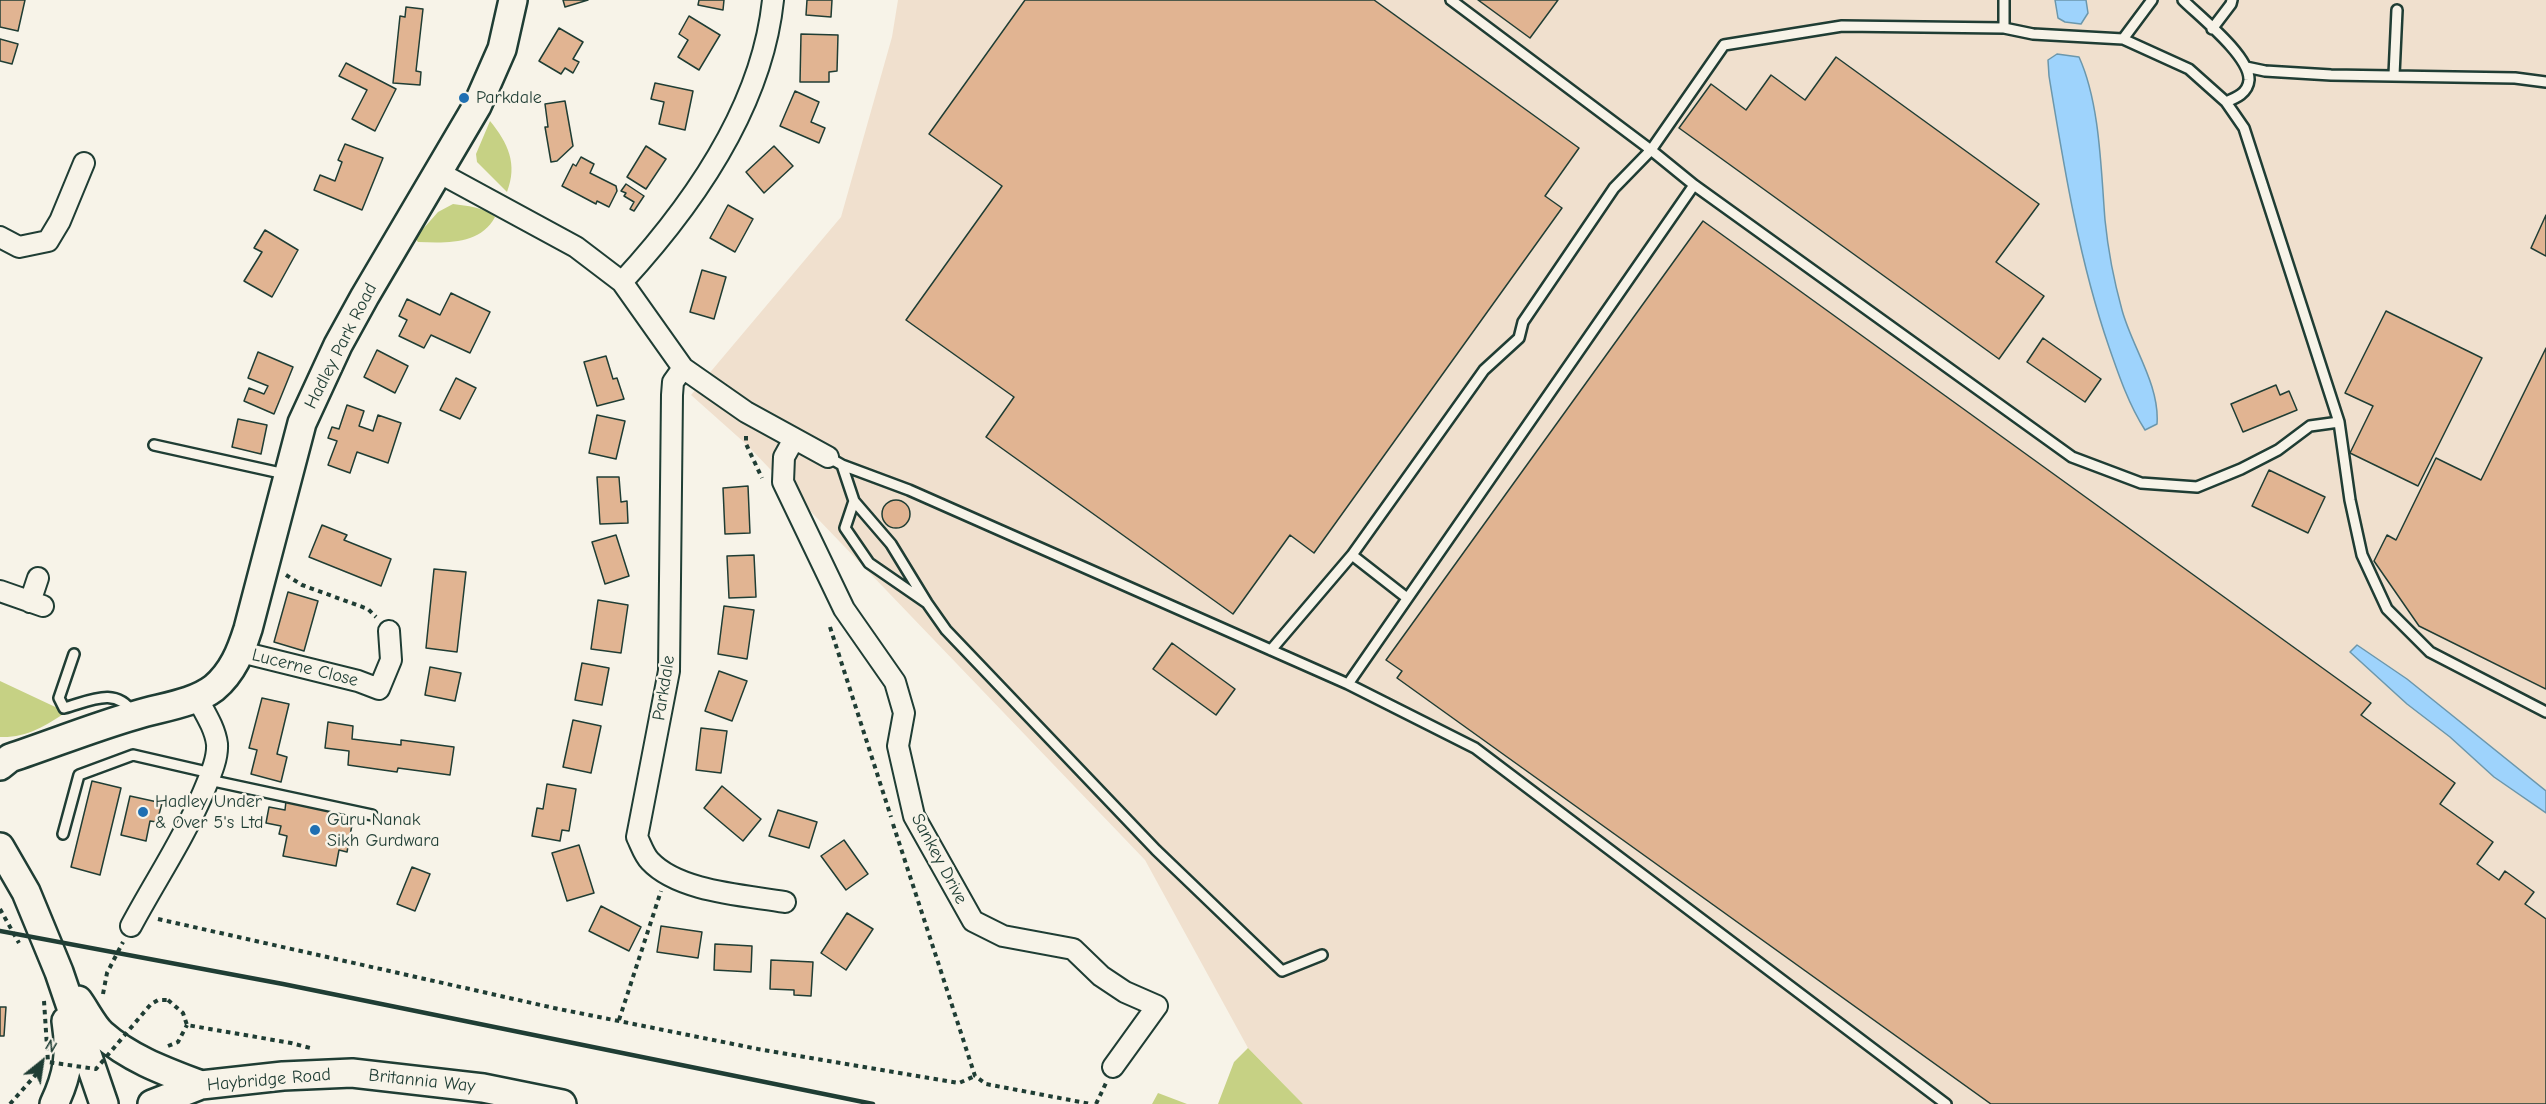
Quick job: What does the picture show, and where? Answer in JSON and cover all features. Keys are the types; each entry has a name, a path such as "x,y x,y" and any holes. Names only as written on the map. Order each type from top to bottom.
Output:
{"street":[{"name":"Hadley Park Road","path":"0,766 10,758 135,715 197,698 222,679 241,652 302,423 338,345 477,106 502,49 513,0"},
{"path":"622,282 649,252 696,189 727,137 753,84 773,0"},
{"path":"0,237 19,247 48,241 60,221 84,163"},
{"path":"438,171 576,247 622,282 683,368 746,412 835,461"},
{"name":"Parkdale","path":"683,368 673,382 672,395 669,671 637,837 648,860 670,878 718,891 785,902"},
{"name":"Sankey Drive","path":"794,439 784,457 783,482 844,609 895,682 904,713 898,746 914,816 973,921 1003,936 1073,949 1101,976 1125,992 1158,1006 1113,1067"},
{"path":"0,591 36,604 38,578"},
{"name":"Lucerne Close","path":"241,652 358,681 379,689 391,660 389,631"},
{"path":"134,920 181,842 210,776 217,745 213,729 197,698"},
{"path":"0,847 26,892 59,972 104,1104"},
{"path":"59,972 101,1033 136,1057 201,1085"},
{"path":"54,1104 64,1083 70,1047 59,972"},
{"name":"Haybridge Road","path":"152,1104 201,1085 284,1076 352,1073"},
{"name":"Britannia Way","path":"352,1073 483,1088 561,1104"}],"lane":[{"path":"1450,0 1651,150 1694,185 2072,457 2140,483 2196,487 2241,470 2269,455 2310,426 2339,422"},
{"path":"2004,0 2004,28"},
{"path":"2123,39 2152,0"},
{"path":"2183,0 2232,48 2246,67 2249,80 2246,90 2238,97 2226,102"},
{"path":"2212,29 2232,0"},
{"path":"2394,75 2397,10"},
{"path":"1271,650 1352,555 1484,370 1519,338 1522,322 1614,188 1651,150 1724,45 1842,26 2004,28 2033,34 2123,39 2189,69 2226,102 2244,128 2339,422 2350,500 2362,555 2387,609 2430,652 2546,712"},
{"path":"2246,67 2308,74 2515,78 2546,82"},
{"path":"1348,684 1694,185"},
{"path":"154,445 287,474"},
{"path":"835,461 854,501 891,544 946,630 1156,850 1282,971 1322,955"},
{"path":"835,461 909,490 1348,684 1475,748 1946,1104"},
{"path":"854,501 845,528 869,563 927,603"},
{"path":"1352,555 1407,598"},
{"path":"74,654 59,698 64,708 104,698 118,697 126,702 135,715"},
{"path":"63,834 79,775 134,755 372,815"}],"path":[{"path":"264,567 276,569 302,585 368,609 389,631"},
{"path":"619,1020 661,892 670,878"},
{"path":"104,1002 103,995 108,973 134,920 758,1049 959,1083 975,1076"},
{"path":"48,1062 96,1069 151,1004 158,1000 168,1000 183,1013 187,1025 178,1042 168,1047 156,1046"},
{"path":"10,1104 48,1062 44,1001"},
{"path":"187,1025 291,1043 320,1051"},
{"path":"124,1028 131,1034"}],"shaded area":[{"path":"898,0 2546,0 2546,1104 1303,1104 1248,1048 1145,860 746,444 691,395 841,217 892,37"}],"green space":[{"path":"490,121 502,137 509,154 512,172 507,192 477,162 476,154"},
{"path":"453,204 481,209 495,217 481,233 471,237 451,242 418,242 415,238 438,212"},
{"path":"0,681 66,712 35,730 0,737"},
{"path":"1248,1048 1303,1104 1218,1104 1234,1062"},
{"path":"1158,1093 1187,1104 1152,1104"}],"water":[{"path":"2055,0 2086,0 2088,13 2081,24 2065,22 2058,18"},
{"path":"2057,54 2079,57 2091,95 2098,137 2106,231 2114,277 2126,324 2150,381 2157,409 2157,424 2145,430 2129,400 2113,358 2098,314 2081,247 2049,76 2048,60"},
{"path":"2357,645 2407,679 2546,791 2546,813 2494,777 2450,737 2407,704 2350,652"}],"building":[{"path":"0,0 25,0 18,31 0,27"},
{"path":"563,0 588,0 565,7"},
{"path":"699,0 724,0 723,10 698,5"},
{"path":"807,0 832,0 831,17 806,15"},
{"path":"1025,0 1374,0 1579,148 1545,196 1562,208 1314,553 1290,535 1233,614 986,437 1014,397 906,320 1002,186 929,134"},
{"path":"1478,0 1558,0 1530,38"},
{"path":"406,7 423,9 416,71 421,72 420,85 393,83 400,16 405,17"},
{"path":"689,16 720,35 699,70 678,57 688,40 679,34"},
{"path":"559,28 583,42 573,59 579,62 573,73 565,68 561,74 539,61"},
{"path":"801,34 838,35 837,71 829,72 829,82 800,82"},
{"path":"0,39 18,44 12,64 0,61"},
{"path":"1836,57 2039,204 1996,262 2044,296 1999,359 1679,128 1711,84 1746,110 1771,75 1805,100"},
{"path":"346,63 396,89 375,131 352,119 367,90 339,76"},
{"path":"655,83 693,91 685,130 659,124 664,102 651,99"},
{"path":"795,91 819,102 811,122 825,128 819,143 780,126"},
{"path":"565,101 573,146 557,161 551,162 545,127 548,127 545,104"},
{"path":"345,144 383,158 362,210 314,190 320,175 335,181 342,162 338,160"},
{"path":"646,146 666,159 646,189 627,177"},
{"path":"774,146 793,166 764,193 746,172"},
{"path":"581,157 594,164 590,173 616,186 617,191 609,207 597,201 596,204 562,186 573,164 576,166"},
{"path":"626,184 644,196 634,211 630,209 634,202 624,196 626,193 621,191"},
{"path":"728,205 753,219 735,252 710,238"},
{"path":"2546,215 2546,256 2531,248"},
{"path":"1703,221 2371,703 2361,715 2455,783 2440,804 2493,842 2477,864 2499,880 2505,871 2534,892 2525,904 2546,919 2546,1104 1991,1104 1397,678 1402,671 1386,660"},
{"path":"265,230 298,250 272,297 244,281 262,252 254,248"},
{"path":"702,270 726,277 714,319 690,312"},
{"path":"451,293 490,312 470,353 431,335 424,348 399,336 407,320 399,316 407,299 440,315"},
{"path":"2386,311 2482,358 2418,486 2350,453 2373,406 2345,393"},
{"path":"2043,338 2101,379 2085,402 2027,362"},
{"path":"2546,348 2546,689 2419,626 2374,561 2387,535 2396,540 2436,458 2481,480"},
{"path":"377,350 408,366 395,393 364,377"},
{"path":"258,352 293,367 274,414 244,401 249,388 264,394 268,386 248,378"},
{"path":"606,356 613,379 617,378 624,399 597,406 584,362"},
{"path":"456,378 476,388 460,419 440,410"},
{"path":"2276,385 2280,395 2289,391 2297,410 2243,432 2231,404"},
{"path":"347,405 364,411 359,426 373,431 378,415 401,423 388,463 357,452 350,473 328,465 337,441 328,438 332,427 339,429"},
{"path":"597,415 625,421 616,459 589,453"},
{"path":"238,419 267,425 261,454 232,447"},
{"path":"2269,470 2325,497 2308,533 2252,506"},
{"path":"597,477 619,477 621,502 627,501 628,523 600,524"},
{"path":"748,486 750,533 725,534 723,488"},
{"path":"896,500 906,504 910,514 906,524 896,528 886,524 882,514 886,504"},
{"path":"322,525 347,535 344,540 391,559 381,586 309,557"},
{"path":"616,535 629,576 605,584 592,542"},
{"path":"754,555 756,597 729,598 727,556"},
{"path":"434,569 466,572 457,652 426,648"},
{"path":"288,592 318,601 304,651 274,642"},
{"path":"598,600 628,605 621,653 591,649"},
{"path":"724,606 754,610 747,659 718,654"},
{"path":"1172,643 1235,689 1216,715 1153,669"},
{"path":"582,663 609,668 602,705 575,700"},
{"path":"430,667 461,673 455,701 425,695"},
{"path":"719,671 747,681 732,721 705,711"},
{"path":"262,698 289,704 277,754 287,757 281,782 251,774 257,750 249,748"},
{"path":"573,720 601,726 591,773 563,767"},
{"path":"328,722 353,726 352,739 401,745 401,740 454,747 450,775 398,768 397,772 348,765 349,751 325,748"},
{"path":"701,728 727,731 721,773 696,770"},
{"path":"92,781 121,788 100,875 71,867"},
{"path":"547,784 576,789 569,831 562,830 560,841 532,836 537,808 543,809"},
{"path":"722,786 761,819 743,841 704,808"},
{"name":"Hadley Under & Over 5's Ltd","path":"130,796 162,803 157,822 150,821 146,841 121,835"},
{"name":"Guru Nanak Sikh Gurdwara","path":"286,801 354,814 347,852 339,850 336,866 283,856 287,836 279,834 281,826 266,823 269,807 285,810"},
{"path":"778,810 817,822 809,848 769,836"},
{"path":"844,840 868,874 846,890 821,856"},
{"path":"579,845 594,893 567,901 552,853"},
{"path":"412,867 430,874 415,911 397,904"},
{"path":"601,906 641,927 629,951 589,931"},
{"path":"847,913 873,929 846,970 821,953"},
{"path":"661,926 702,932 698,958 657,952"},
{"path":"715,944 752,946 751,972 714,970"},
{"path":"771,960 813,962 811,996 794,995 794,990 770,989"},
{"path":"0,1007 6,1007 4,1036 0,1036"}],"railway":[{"path":"0,931 283,984 873,1104"}],"place":[{"name":"Parkdale","path":"464,98"},
{"name":"Hadley Under & Over 5's Ltd","path":"143,812"},
{"name":"Guru Nanak Sikh Gurdwara","path":"315,830"}]}
